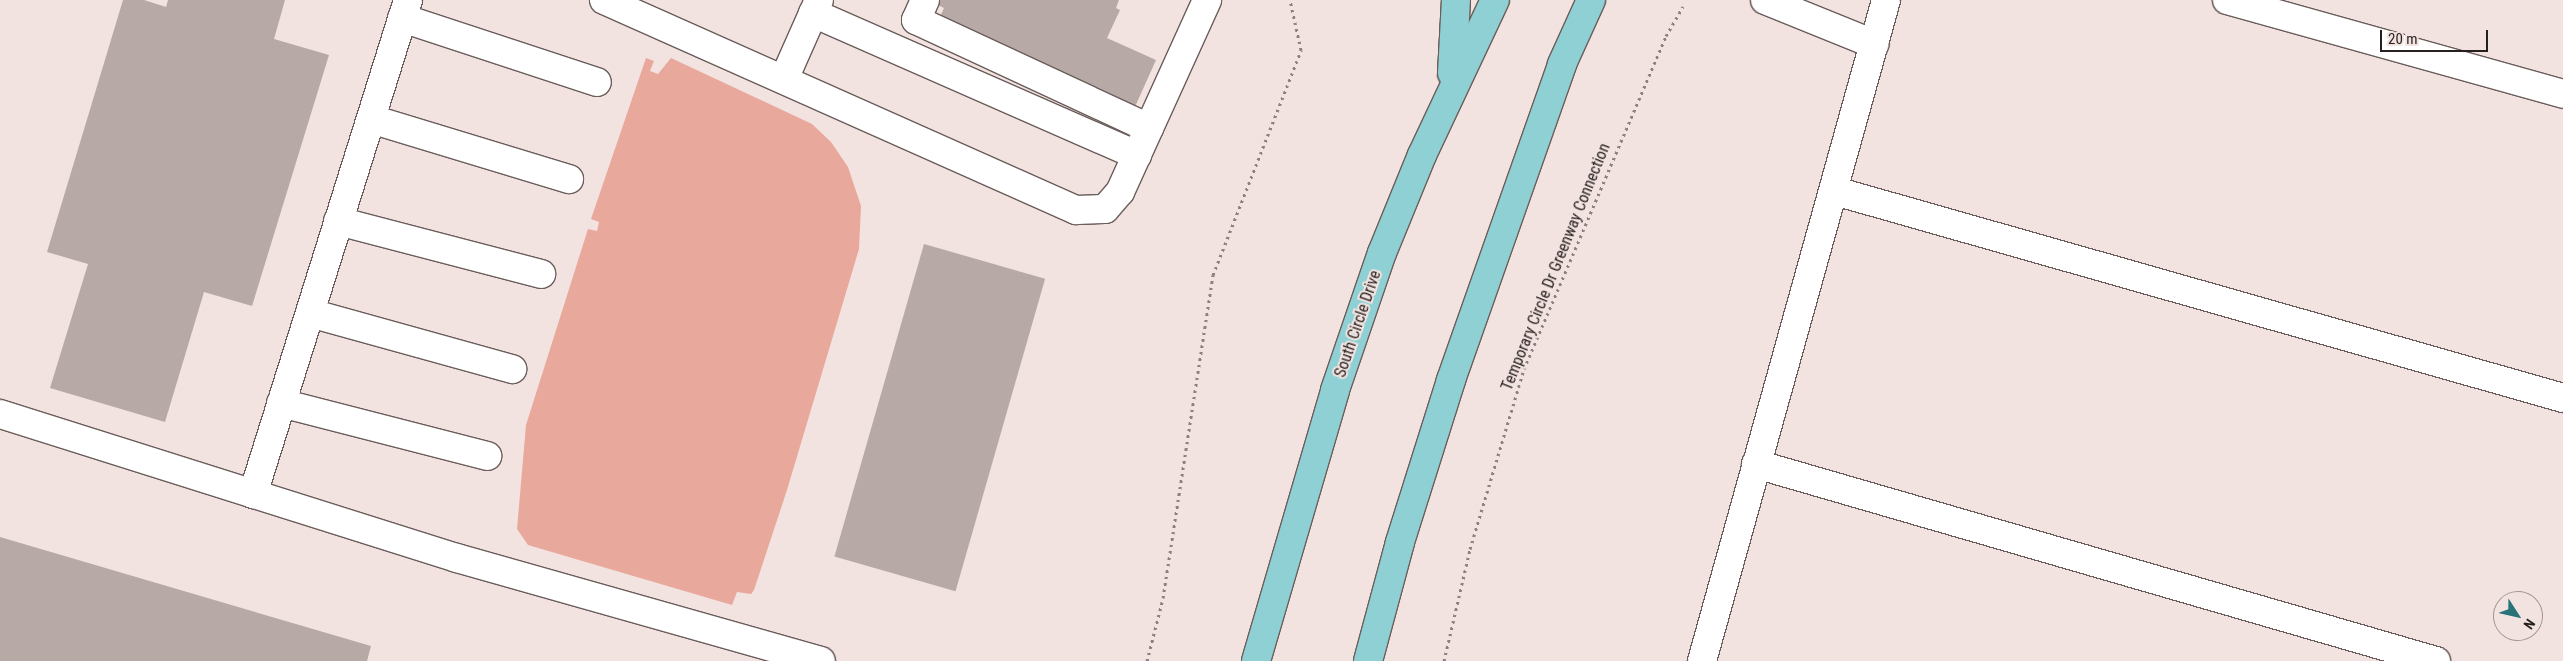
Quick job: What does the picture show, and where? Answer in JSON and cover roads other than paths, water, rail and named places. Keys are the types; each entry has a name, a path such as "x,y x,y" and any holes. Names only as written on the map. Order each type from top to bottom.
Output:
{"main road":[{"path":"1451,92 1456,0"},
{"name":"South Circle Drive","path":"1256,660 1336,390 1382,252 1451,92 1495,0"},
{"path":"1368,661 1400,542 1451,380 1562,64 1591,0"}],"street":[{"path":"604,0 1076,210 1105,209 1120,192 1207,0"},
{"path":"1765,0 1874,44"},
{"path":"1702,661 1756,464 1835,191 1886,0"},
{"path":"2227,0 2563,94"},
{"path":"784,79 816,6 1137,155"},
{"path":"915,7 1149,128"},
{"path":"253,494 405,9 597,82"},
{"path":"371,120 569,178"},
{"path":"1835,191 2563,398"},
{"path":"338,221 540,274"},
{"path":"310,313 512,369"},
{"path":"281,403 487,456"},
{"path":"0,414 457,558 821,661"},
{"path":"1756,464 2436,661"}]}
